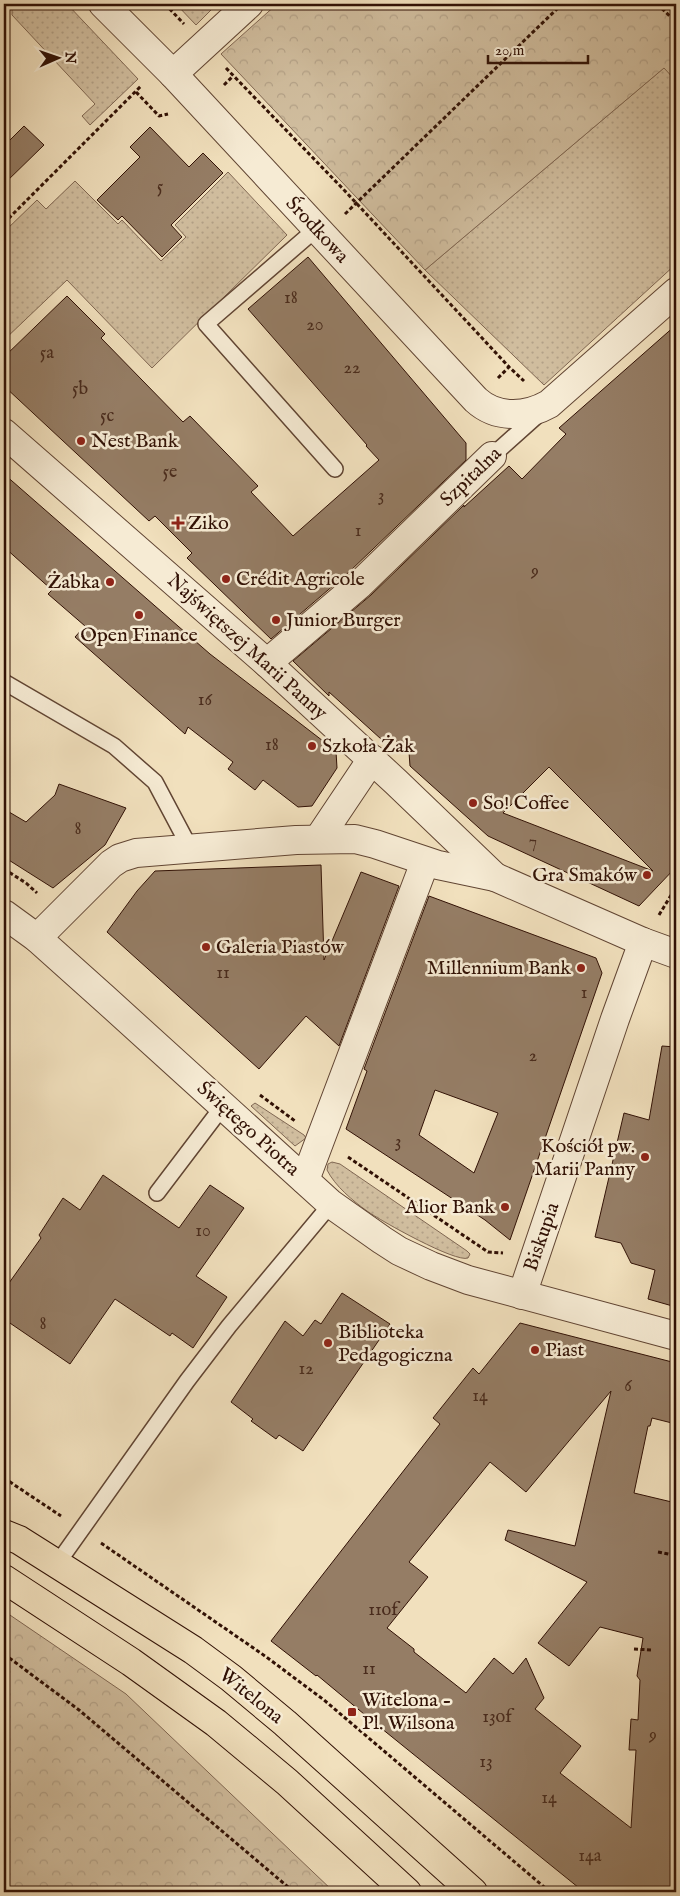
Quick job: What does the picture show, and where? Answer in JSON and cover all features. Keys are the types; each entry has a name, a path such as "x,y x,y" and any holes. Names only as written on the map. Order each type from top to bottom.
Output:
{"main road":[{"name":"Witelona","path":"4,1534 19,1540 193,1650 231,1678 285,1723 473,1892"},
{"path":"4,1579 131,1662 216,1723 287,1782 407,1892"}],"street":[{"name":"Środkowa","path":"103,4 172,74 479,403 498,412 510,415 538,410 549,404"},
{"path":"172,74 249,4"},
{"name":"Szpitalna","path":"549,404 676,292"},
{"name":"Najświętszej Marii Panny","path":"4,433 266,663 372,759 495,877 643,942 676,954"},
{"name":"Szpitalna","path":"266,663 360,584 492,456"},
{"path":"319,838 372,759"},
{"path":"37,938 111,864 120,858 136,852 319,838 361,840 425,862 495,877"},
{"path":"305,1180 425,862"},
{"name":"Świętego Piotra","path":"4,914 37,938 331,1204 400,1251 431,1266 468,1280 522,1295"},
{"name":"Biskupia","path":"643,942 616,1016 522,1295 676,1336"}],"lane":[{"path":"320,233 206,324 336,469"},
{"name":"Szpitalna","path":"492,456 549,404"},
{"path":"4,682 114,746 155,782 202,847"},
{"path":"157,1193 222,1106"},
{"path":"57,1564 187,1381 242,1310 331,1204"}],"path":[{"path":"165,4 356,203 509,367"},
{"path":"320,233 356,203 562,4"},
{"path":"658,4 676,22"},
{"path":"4,223 141,88"},
{"path":"4,869 26,883 61,913"},
{"path":"254,1090 291,1119 322,1138 367,1172 488,1252 503,1253 518,1244 538,1248"},
{"path":"658,1552 673,1555"},
{"path":"634,1649 652,1650"},
{"path":"4,1654 79,1710 294,1892"}],"green space":[{"path":"16,4 67,4 138,79 90,125 82,116 95,104 12,15 12,8"},
{"path":"176,4 217,4 196,25"},
{"path":"277,4 413,4 417,9 423,4 676,4 676,81 664,68 425,270 221,54"},
{"path":"665,67 676,81 676,264 544,385 425,270"},
{"path":"228,172 287,235 152,368 67,280 4,340 4,232 37,200 46,209 75,181 118,224 122,220 161,261 186,237 175,225"},
{"path":"255,1103 306,1138 295,1146 251,1106"},
{"path":"332,1162 340,1164 467,1251 470,1254 468,1258 461,1258 434,1248 367,1211 345,1193 330,1176 327,1170 328,1164"},
{"path":"4,1611 126,1694 334,1892 4,1892"}],"building":[{"path":"24,126 44,145 4,184 4,146"},
{"path":"150,127 189,167 203,153 223,173 171,225 182,237 162,257 122,216 118,220 97,200 140,157 130,147"},
{"path":"308,257 466,443 466,460 349,572 271,639 187,558 192,553 155,516 149,521 4,386 4,357 67,296 105,334 101,338 183,422 190,416 258,486 251,492 293,536 379,460 248,309"},
{"path":"676,325 676,867 639,906 488,836 410,766 409,752 394,739 381,739 329,692 329,696 293,661 371,595 464,505 464,507 509,466 522,479 566,434 559,428","holes":["549,767 653,871 503,813"]},
{"path":"4,474 210,654 336,751 337,768 312,806 298,807 263,780 255,790 228,769 233,762 188,727 185,734 75,637 85,626 48,594 52,590 4,547"},
{"path":"59,784 126,808 105,845 53,888 4,857 4,809 26,822 55,795"},
{"path":"321,865 324,960 361,872 399,886 339,1046 306,1016 259,1069 107,932 137,891 155,871"},
{"path":"429,896 596,958 602,973 510,1240 485,1220 346,1129 367,1071 364,1069","holes":["435,1090 498,1113 474,1173 419,1135"]},
{"name":"Kościół pw. Marii Panny","path":"662,1046 676,1047 676,1307 648,1299 655,1270 631,1263 621,1243 595,1237 624,1113 649,1120"},
{"path":"103,1175 179,1228 210,1185 244,1208 196,1276 227,1297 193,1348 172,1333 170,1336 115,1299 70,1364 4,1319 4,1290 41,1238 39,1235 63,1198 80,1210"},
{"path":"342,1293 390,1324 303,1451 279,1435 276,1439 251,1421 253,1419 231,1402 285,1321 303,1336 315,1320 321,1324"},
{"path":"520,1323 676,1363 676,1424 652,1418 650,1426 648,1426 634,1493 676,1503 676,1892 584,1892 317,1675 271,1641 440,1424 433,1418 473,1368 479,1374","holes":["611,1391 575,1546 508,1530 505,1540 587,1582 538,1643 569,1666 600,1627 643,1638 637,1676 640,1680 638,1720 631,1719 629,1750 636,1750 631,1828 560,1773 581,1746 535,1709 544,1698 526,1658 513,1674 494,1658 466,1693 387,1628 428,1577 409,1562 490,1462 526,1492"]}],"place":[{"name":"Nest Bank","path":"81,441"},
{"name":"Ziko","path":"178,523"},
{"name":"Crédit Agricole","path":"226,579"},
{"name":"Żabka","path":"110,582"},
{"name":"Open Finance","path":"139,615"},
{"name":"Junior Burger","path":"276,620"},
{"name":"Szkoła Żak","path":"312,746"},
{"name":"So! Coffee","path":"473,803"},
{"name":"Gra Smaków","path":"647,875"},
{"name":"Galeria Piastów","path":"206,947"},
{"name":"Millennium Bank","path":"581,968"},
{"name":"Kościół pw. Marii Panny","path":"645,1157"},
{"name":"Alior Bank","path":"505,1207"},
{"name":"Biblioteka Pedagogiczna","path":"328,1343"},
{"name":"Piast","path":"535,1350"},
{"name":"Witelona - Pl. Wilsona","path":"352,1712"}]}
